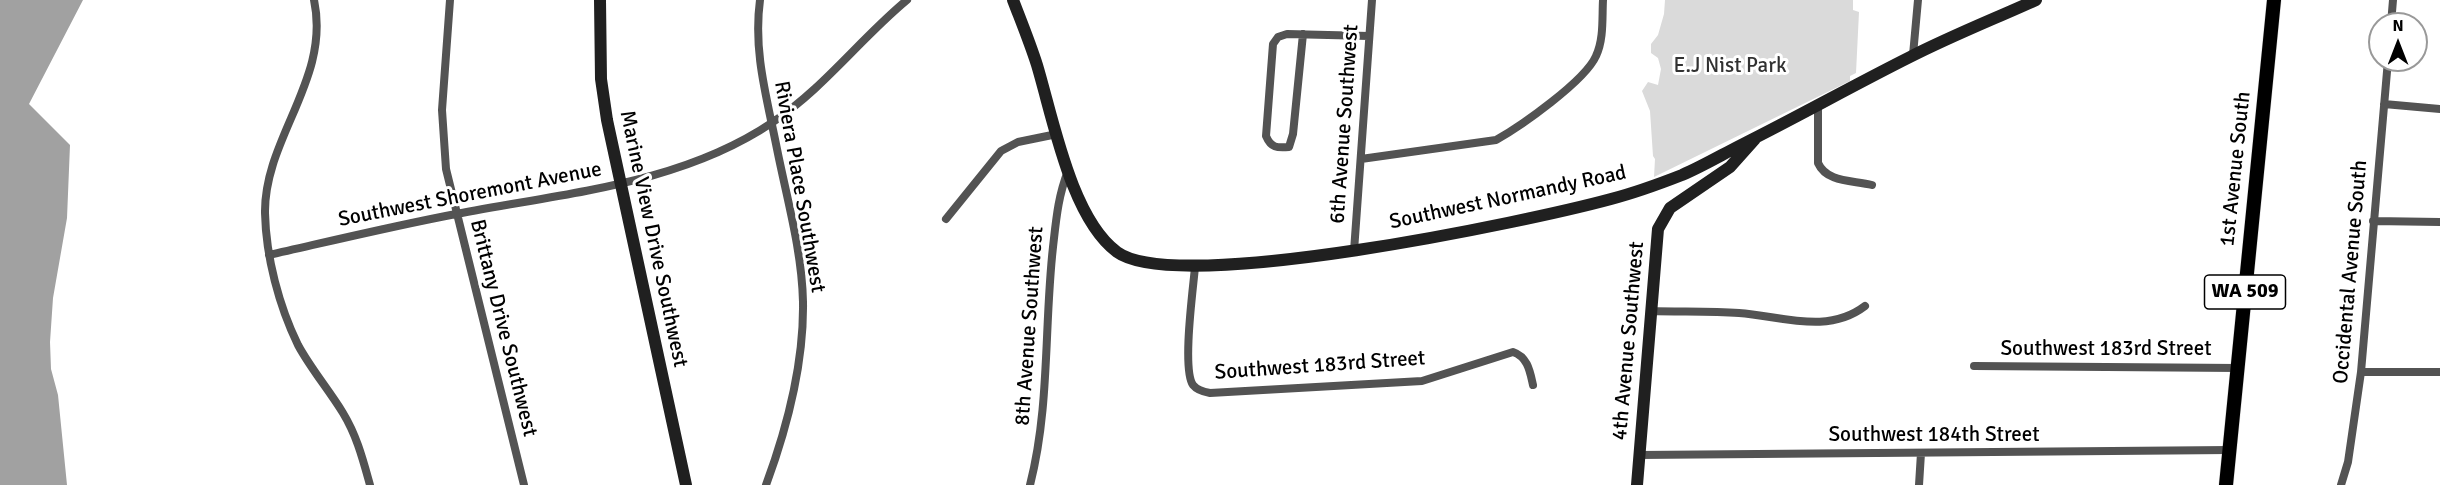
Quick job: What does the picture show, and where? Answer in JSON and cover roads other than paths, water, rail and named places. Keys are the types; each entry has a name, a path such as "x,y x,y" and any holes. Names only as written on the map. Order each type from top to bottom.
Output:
{"main road":[{"name":"1st Avenue South","path":"2226,485 2274,0"}],"street":[{"path":"314,0 316,14 314,58 308,80 267,182 265,212 269,255 291,328 309,364 344,415 363,455 370,485"},
{"name":"Brittany Drive Southwest","path":"450,0 442,110 443,149 455,214 524,485"},
{"name":"Marine View Drive Southwest","path":"600,0 601,79 621,184 686,485"},
{"name":"Riviera Place Southwest","path":"760,0 757,49 763,90 772,123 797,249 803,310 795,377 775,460 766,485"},
{"name":"Southwest Shoremont Avenue","path":"269,255 455,214 621,184 718,153 772,123 810,94 907,0"},
{"name":"Southwest Normandy Road","path":"1012,0 1035,59 1068,171 1092,222 1104,241 1120,255 1140,262 1195,267 1271,262 1354,250 1526,219 1612,199 1683,174 1913,55 2036,0"},
{"name":"6th Avenue Southwest","path":"1354,250 1371,0"},
{"path":"1361,159 1496,140 1554,99 1596,57 1600,42 1603,0"},
{"path":"1913,55 1918,0"},
{"path":"1303,34 1293,134 1289,147 1277,148 1269,143 1266,136 1274,44 1278,37 1287,34 1303,34 1369,36"},
{"name":"Occidental Avenue South","path":"2341,485 2348,462 2361,372 2387,72"},
{"path":"2384,104 2440,109"},
{"path":"1818,106 1818,163 1822,171 1828,177 1872,185"},
{"path":"946,219 1001,151 1018,142 1057,134"},
{"name":"4th Avenue Southwest","path":"1637,485 1656,242 1663,217 1670,208 1730,167 1756,138"},
{"name":"8th Avenue Southwest","path":"1029,485 1038,450 1046,387 1049,283 1058,204 1068,171"},
{"path":"2373,221 2440,222"},
{"name":"Southwest 183rd Street","path":"1195,267 1188,367 1194,386 1210,393 1422,381 1513,352 1520,354 1527,362 1533,385"},
{"path":"1650,311 1741,313 1799,322 1837,321 1865,306"},
{"name":"Southwest 183rd Street","path":"1974,366 2238,368"},
{"path":"2361,372 2440,372"},
{"name":"Southwest 184th Street","path":"1640,455 2230,450"},
{"path":"1919,485 1921,453"}],"park label":[{"name":"E.J Nist Park","path":"1730,66"}]}
